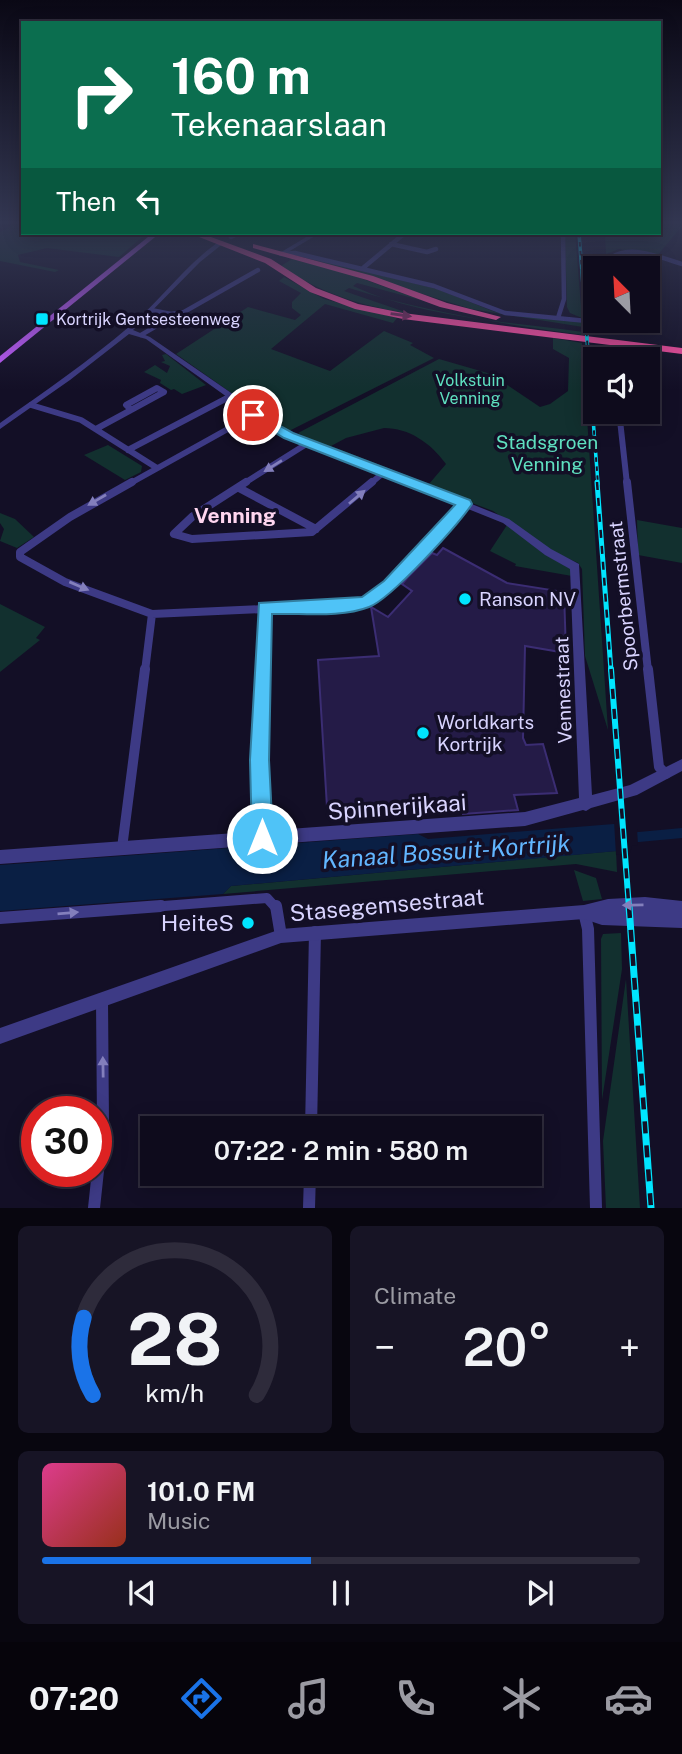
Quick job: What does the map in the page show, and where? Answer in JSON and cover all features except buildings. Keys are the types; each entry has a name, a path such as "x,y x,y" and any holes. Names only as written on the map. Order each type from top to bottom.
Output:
{"highway":[{"path":"293,277 313,290 371,310 682,351"},
{"path":"368,277 444,305 489,316 682,344"}],"main road":[{"path":"0,360 102,277"}],"street":[{"path":"0,427 128,331 182,277"},
{"path":"141,335 177,314 219,295 246,277"},
{"path":"400,277 434,286 501,312 583,321"},
{"path":"558,318 565,299 564,277"},
{"path":"151,310 177,314"},
{"name":"Vennestraat","path":"128,331 141,335 253,415 279,430 506,521 548,552 575,567 586,805"},
{"path":"96,429 131,410 164,392 158,388 153,389 126,405 131,410"},
{"path":"128,450 229,397"},
{"path":"31,405 81,420 157,468"},
{"path":"253,415 70,517 19,555 26,562 50,573 123,605 152,614 353,605 367,602 390,585 465,504"},
{"name":"Spoorbermstraat","path":"620,424 659,767 666,774"},
{"path":"308,443 185,521 174,534 192,539 306,534 321,527 383,473"},
{"path":"239,488 316,529"},
{"path":"262,838 260,760 264,608"},
{"path":"122,848 152,614"},
{"name":"Spinnerijkaai","path":"0,857 525,819 642,788 682,765"},
{"path":"0,919 261,898 273,900 281,936"},
{"path":"584,912 598,907 621,905 682,908"},
{"path":"584,912 602,918 682,922"},
{"path":"584,912 587,929 596,1208"},
{"name":"Stasegemsestraat","path":"0,1036 281,936 584,912"},
{"path":"311,1116 315,932"},
{"path":"94,1208 103,1124 102,1000"},
{"path":"309,1208 310,1186"}],"green space":[{"path":"285,277 324,299 397,318 393,323 325,304 271,349 330,371 384,331 413,343 410,345 434,358 287,432 176,354 248,307 295,320 301,315 292,308 292,302 301,293 279,281"},
{"path":"299,277 358,277 424,301 357,283 353,286 386,299 349,288 344,291 411,314 359,303"},
{"path":"370,277 389,277 437,289 495,312 582,322 583,327 471,309"},
{"path":"566,277 579,277 582,318 570,313 567,307"},
{"path":"386,299 436,311 477,319 436,312"},
{"path":"477,319 583,332 583,335"},
{"path":"553,338 582,343 583,424 587,424 608,730 585,656 582,569 578,563 546,548 493,511 313,442 298,433 439,359 491,374 540,407 550,404 568,391 569,358 553,349","holes":["384,428 419,438 446,464 429,484 331,446 346,438"]},
{"path":"166,354 206,385 182,394 144,372 155,365 167,373 170,366 161,362 165,361 162,355"},
{"path":"108,445 142,466 141,472 125,480 84,455"},
{"path":"0,513 15,519 34,537 17,548 0,541 4,529 0,523"},
{"path":"637,520 682,528 682,563 638,555"},
{"path":"507,525 544,554 571,569 572,576 515,566 516,564 490,551"},
{"path":"0,604 45,627 36,638 40,640 0,672"},
{"path":"616,851 617,872 576,864 223,894 231,886"},
{"path":"574,870 596,878 602,899 583,901"},
{"path":"621,933 622,969 602,1100 601,939 603,934"},
{"path":"626,979 640,1208 606,1208 603,1141"}],"water":[{"name":"Kanaal Bossuit-Kortrijk","path":"626,823 628,833 682,828 682,838 628,843 628,850 231,886 223,894 0,911 0,865 418,834 428,839"}],"pier":[{"path":"628,820 630,829 637,829 638,845 632,846 630,853 616,855 614,821"}],"railway":[{"path":"582,277 598,484"},
{"path":"597,482 611,671"},
{"path":"611,669 629,908"},
{"path":"629,906 651,1208"}],"place":[{"name":"Kortrijk Gentsesteenweg","path":"42,319"},
{"name":"Ranson NV","path":"465,599"},
{"name":"Worldkarts Kortrijk","path":"423,733"},
{"name":"HeiteS","path":"248,923"}],"district":[{"name":"Venning","path":"235,516"}],"route":[{"path":"253,415 289,436 465,504 390,585 367,602 353,605 264,608 260,760 262,838"}],"park label":[{"name":"Volkstuin Venning","path":"470,389"},
{"name":"Stadsgroen Venning","path":"547,453"}]}
